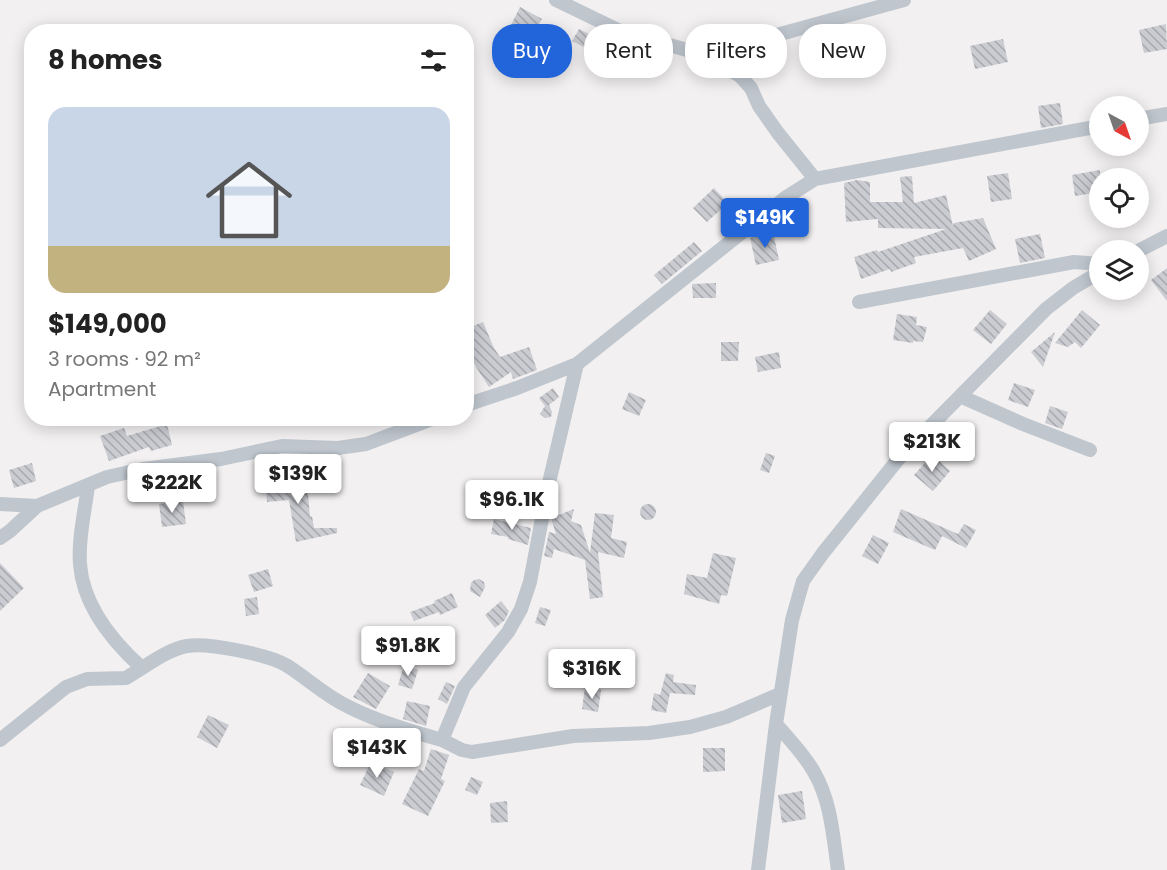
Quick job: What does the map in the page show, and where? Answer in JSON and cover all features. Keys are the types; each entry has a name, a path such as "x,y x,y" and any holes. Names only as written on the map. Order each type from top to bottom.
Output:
{"street":[{"path":"556,0 618,30 685,49"},
{"path":"787,32 904,0"},
{"path":"742,78 751,88 759,106 778,133 815,179"},
{"path":"1149,117 1167,114"},
{"path":"474,402 577,364 785,198 815,179 1089,128"},
{"path":"1149,245 1167,236"},
{"path":"859,302 1074,262 1089,263"},
{"path":"758,870 780,694 792,620 802,581 900,456 1046,309 1089,279"},
{"path":"442,740 464,687 508,632 521,609 531,582 546,498 577,364"},
{"path":"960,396 1090,450"},
{"path":"0,538 37,506 107,477 143,469 221,459 282,446 338,448 366,444 414,426"},
{"path":"88,486 80,563 84,584 95,611 106,629 142,668"},
{"path":"0,504 37,506"},
{"path":"0,740 66,687 87,679 126,678 168,652 188,645 206,645 258,655 284,664 348,707 472,752 573,736 649,733 690,727 726,717 780,694"},
{"path":"776,724 813,770 822,788 830,811 838,870"}],"building":[{"path":"520,7 542,19 539,24 512,24"},
{"path":"1166,24 1167,49 1144,53 1139,30"},
{"path":"579,29 584,32 584,47 572,41"},
{"path":"1003,39 1008,62 975,69 970,46"},
{"path":"1060,103 1063,124 1041,128 1038,106"},
{"path":"1089,172 1089,194 1075,196 1072,175"},
{"path":"1008,173 1012,199 991,202 987,176"},
{"path":"912,176 914,203 946,195 953,226 954,223 983,218 996,249 969,261 963,248 914,257 916,263 861,279 854,257 877,250 878,252 946,229 878,228 878,219 846,222 844,183 857,180 870,182 870,202 903,202 900,177"},
{"path":"714,188 728,203 707,222 693,208"},
{"path":"773,232 779,260 756,265 750,238"},
{"path":"1040,234 1045,258 1020,263 1015,239"},
{"path":"694,242 702,251 662,284 654,275"},
{"path":"1167,268 1167,301 1151,280"},
{"path":"716,283 716,298 693,298 692,284"},
{"path":"990,310 1007,324 991,344 973,330"},
{"path":"1082,310 1100,325 1081,348 1075,342 1068,347 1055,343"},
{"path":"897,314 917,317 916,325 927,327 923,342 893,340"},
{"path":"483,322 500,357 529,347 537,370 513,379 511,372 489,387 474,362 474,326"},
{"path":"1055,332 1043,367 1031,352"},
{"path":"721,342 739,342 738,361 721,361"},
{"path":"779,352 781,368 758,372 755,357"},
{"path":"1014,383 1035,390 1028,407 1008,400"},
{"path":"553,388 559,397 549,405 552,412 551,417 545,418 540,414 545,406 539,398"},
{"path":"629,392 646,400 639,416 622,409"},
{"path":"1050,406 1068,412 1062,429 1045,423"},
{"path":"167,426 172,445 151,451 149,447 109,461 100,436 124,428 127,436"},
{"path":"766,453 775,456 769,473 760,470"},
{"path":"932,455 950,471 933,491 914,475"},
{"path":"32,463 36,481 14,488 9,470"},
{"path":"300,464 301,483 307,482 310,517 312,516 314,528 337,528 337,533 296,542 289,500 267,502 266,491 285,489 283,466"},
{"path":"183,501 186,524 162,527 159,504"},
{"path":"645,504 651,504 656,512 654,518 645,520 640,515 640,509"},
{"path":"574,509 571,521 581,525 590,553 595,513 614,515 611,538 627,542 624,558 598,552 603,597 590,599 585,560 554,549 552,558 544,556 549,532 556,534 551,518"},
{"path":"901,509 958,534 964,524 976,530 966,548 942,536 935,550 893,532"},
{"path":"494,519 531,528 528,545 508,539 508,537 491,534"},
{"path":"873,535 889,543 878,564 862,556"},
{"path":"713,553 736,558 727,596 721,595 719,604 684,594 687,574 707,578"},
{"path":"0,563 24,588 0,611"},
{"path":"268,569 273,586 254,592 248,575"},
{"path":"479,579 484,582 485,587 480,597 470,591 471,583"},
{"path":"452,593 458,607 440,615 439,612 414,621 410,612 435,603 434,601"},
{"path":"257,597 259,614 246,616 244,599"},
{"path":"501,601 509,611 505,620 495,628 485,615"},
{"path":"540,607 551,610 545,626 535,623"},
{"path":"422,627 429,644 446,640 449,657 415,664 403,635"},
{"path":"404,665 418,670 412,689 398,685"},
{"path":"368,673 390,686 376,709 353,697"},
{"path":"666,673 674,675 673,682 696,685 695,695 670,693 666,713 651,710 654,693 660,695"},
{"path":"446,682 455,686 447,704 438,699"},
{"path":"585,687 601,690 598,712 582,709"},
{"path":"407,701 430,706 426,726 403,719"},
{"path":"208,715 229,725 217,748 197,737"},
{"path":"703,748 725,748 725,771 703,772"},
{"path":"431,749 449,755 441,779 445,781 428,816 402,804 419,769 424,771"},
{"path":"371,762 394,772 384,796 360,785"},
{"path":"471,777 483,782 477,795 465,790"},
{"path":"802,791 806,819 782,823 778,795"},
{"path":"507,801 508,822 491,823 490,803"}]}
